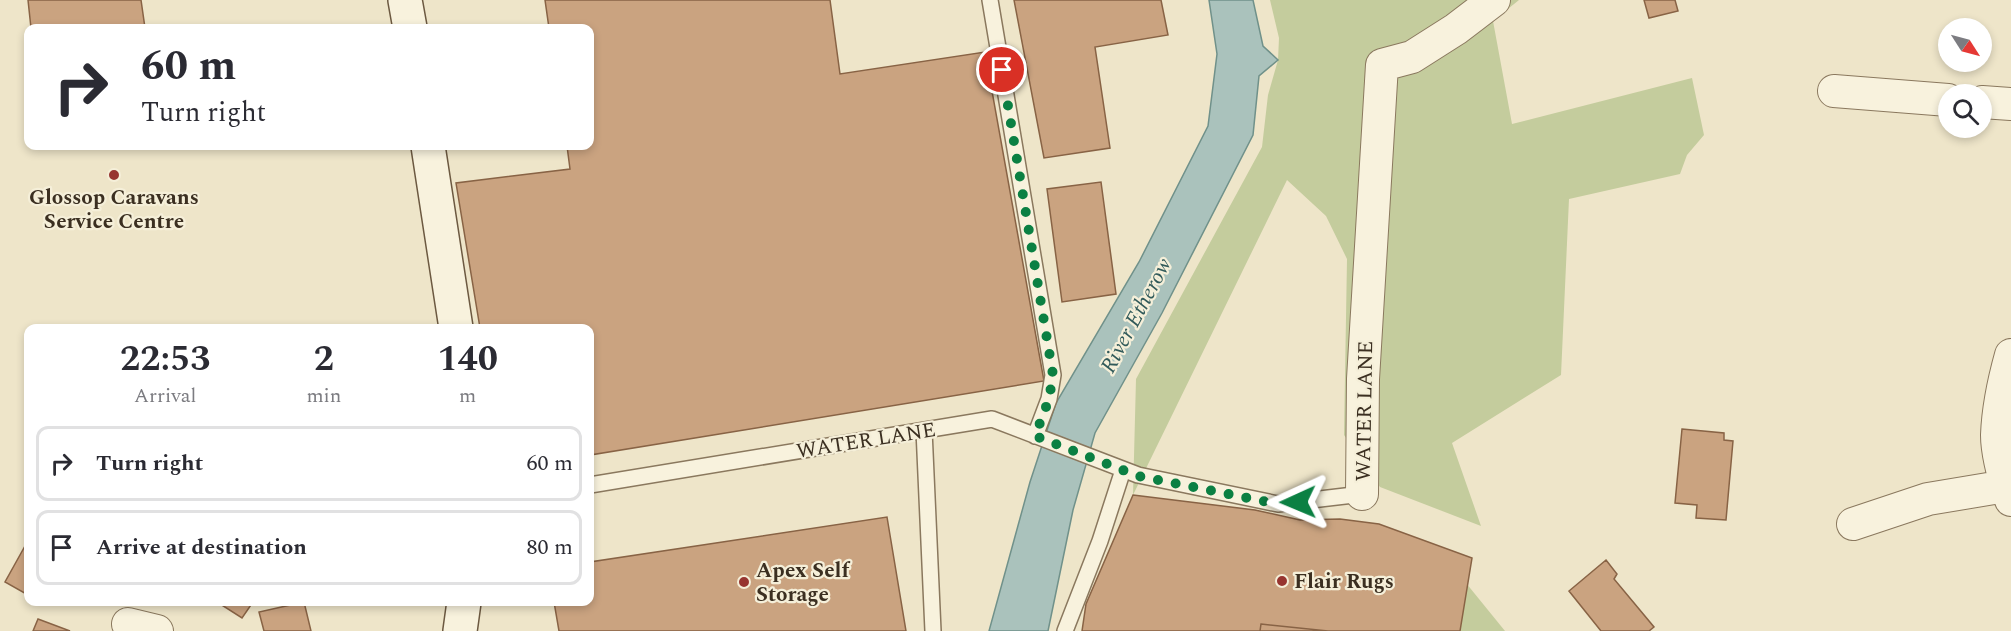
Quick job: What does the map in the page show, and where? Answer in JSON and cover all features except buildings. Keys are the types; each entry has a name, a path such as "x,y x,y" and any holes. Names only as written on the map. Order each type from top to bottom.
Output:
{"street":[{"path":"405,0 409,24"},
{"name":"WATER LANE","path":"1362,494 1363,379 1382,65 1412,57 1456,29 1494,0"},
{"path":"1834,91 1938,99"},
{"path":"1992,103 2011,104"},
{"path":"429,150 455,324"},
{"path":"1853,524 1928,499 2009,493 1997,437 2005,375 2011,355"},
{"path":"460,631 463,606"}],"lane":[{"path":"990,0 1053,375 1049,399 1036,436"},
{"name":"WATER LANE","path":"594,484 992,419 1138,476 1278,504 1362,494"},
{"path":"924,430 933,631"},
{"path":"1065,631 1100,541 1122,469"}],"green space":[{"path":"1270,0 1519,0 1493,21 1512,124 1692,78 1704,135 1687,155 1680,174 1569,199 1561,375 1452,443 1481,526 1380,487 1344,435 1347,259 1326,216 1287,180 1133,495 1136,379 1262,147 1268,95 1278,60 1279,38"},
{"path":"1466,583 1505,631 1458,631"}],"water":[{"name":"River Etherow","path":"1209,0 1253,0 1263,46 1278,60 1259,76 1253,135 1162,313 1095,433 1073,510 1048,631 989,631 1030,482 1056,403 1139,262 1208,126 1217,54"}],"place":[{"name":"Glossop Caravans Service Centre","path":"114,175"},
{"name":"Flair Rugs","path":"1282,581"},
{"name":"Apex Self Storage","path":"744,582"}],"route":[{"path":"1002,70 1053,375 1049,399 1035,436 1138,476 1278,504 1298,502"}]}
